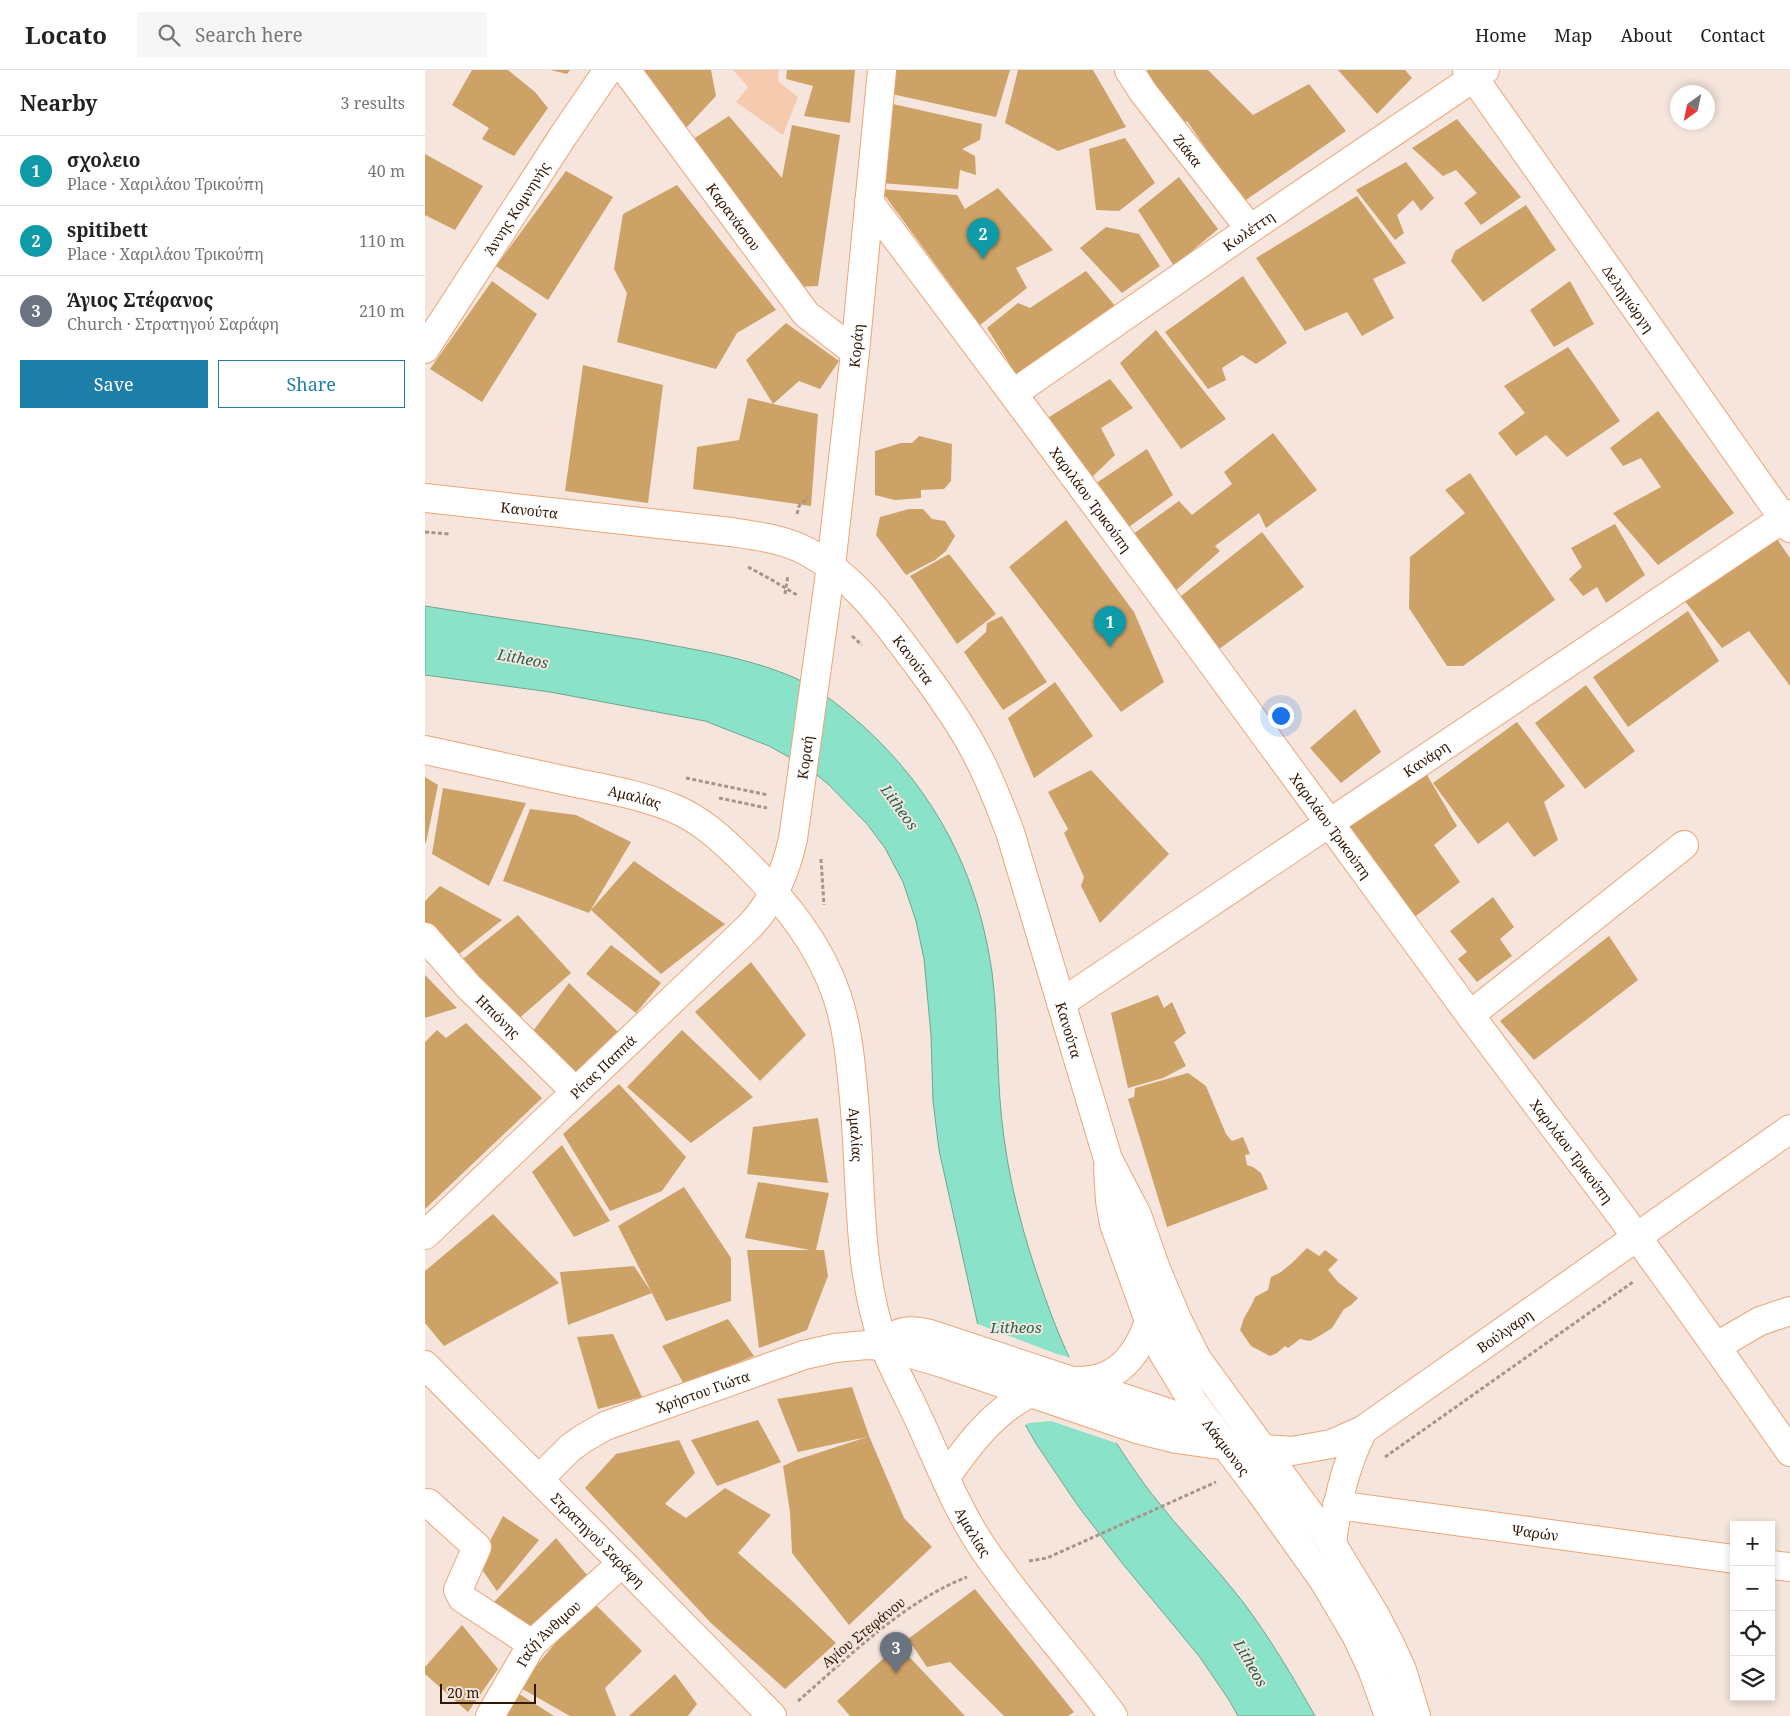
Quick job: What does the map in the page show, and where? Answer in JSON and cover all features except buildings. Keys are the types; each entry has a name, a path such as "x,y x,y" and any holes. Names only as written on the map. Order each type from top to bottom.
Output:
{"street":[{"name":"Άννης Κομνηνής","path":"425,349 608,70"},
{"name":"Καρανάσιου","path":"627,70 806,314 855,352"},
{"name":"Κοράη","path":"822,629 855,352 882,70"},
{"name":"Ζιάκα","path":"1129,70 1143,92 1250,229"},
{"name":"Κωλέττη","path":"1014,393 1476,73"},
{"name":"Δεληγιώργη","path":"1476,73 1788,520"},
{"name":"Χαριλάου Τρικούπη","path":"869,202 1014,393 1470,1014 1637,1237 1717,1346 1790,1452"},
{"name":"Κανούτα","path":"425,498 731,532 777,539 793,545 831,566 851,584 889,627 933,686 977,754 1010,832 1107,1159"},
{"name":"Κανάρη","path":"1061,1003 1788,520"},
{"name":"Κοραή","path":"775,893 788,858 822,629"},
{"name":"Αμαλίας","path":"425,750 629,794 670,807 706,827 739,856 775,893 804,929 828,973 838,998 843,1019 853,1076 861,1218 867,1272 871,1298 885,1346 966,1519 997,1567 1113,1716"},
{"path":"1470,1014 1684,845"},
{"name":"Ρίτας Παππά","path":"425,1235 750,926 768,905 775,893"},
{"name":"Ηπιόνης","path":"425,937 468,986 575,1091"},
{"name":"Βούλγαρη","path":"1030,1393 1139,1430 1188,1441 1292,1452 1345,1440 1363,1430 1790,1129"},
{"path":"1107,1159 1137,1215 1156,1269 1189,1345 1216,1387 1265,1450 1332,1544 1375,1615 1391,1646 1402,1670 1416,1716"},
{"name":"Λάκμωνος","path":"1107,1159 1110,1201 1114,1224 1149,1321 1163,1353 1193,1402 1296,1539 1328,1588 1356,1635 1372,1669 1389,1716"},
{"path":"1717,1346 1760,1322 1790,1311"},
{"path":"1074,1381 1099,1379 1121,1366 1142,1342 1149,1321"},
{"path":"885,1346 892,1337 903,1332 916,1330 931,1334 1169,1413 1227,1446"},
{"name":"Χρήστου Γιώτα","path":"539,1479 570,1448 605,1426 804,1355 849,1346 885,1346 1030,1393"},
{"name":"Στρατηγού Σαράφη","path":"425,1365 622,1563 783,1710"},
{"path":"946,1477 971,1442 999,1414 1030,1393"},
{"path":"1332,1544 1337,1505 1352,1451 1363,1430"},
{"path":"428,1503 477,1547 458,1590 462,1598 532,1644"},
{"name":"Ψαρών","path":"1337,1505 1730,1558"},
{"name":"Γαζή Άνθιμου","path":"489,1716 532,1644 622,1563"},
{"path":"1775,1565 1790,1567"}],"path":[{"path":"785,594 799,506 808,497 809,488"},
{"path":"797,804 811,829 821,858 825,912"},
{"path":"1383,1458 1657,1265"},
{"path":"1047,1558 1216,1482"},
{"name":"Αγίου Στεφάνου","path":"783,1710 905,1610 946,1585 997,1567"}],"shaded area":[{"path":"733,70 779,70 778,81 798,97 783,135 736,102 748,87"}],"water":[{"name":"Litheos","path":"425,606 644,640 749,662 783,673 805,683 834,702 862,725 912,778 932,807 949,837 964,868 976,901 992,972 1001,1117 1007,1161 1029,1249 1043,1293 1061,1338 1082,1384 1121,1451 1162,1507 1243,1602 1281,1658 1315,1716 1238,1716 1199,1656 1122,1563 1078,1506 1035,1442 1000,1379 981,1339 939,1150 933,1101 931,1035 924,959 916,921 903,882 885,848 867,824 828,784 807,767 769,746 705,721 550,692 425,675"}],"pier":[{"path":"975,1323 1072,1358 1091,1396 1119,1444 1051,1421 1029,1423 1023,1426 978,1340"}],"place":[{"name":"spitibett","path":"983,259"},
{"name":"σχολειο","path":"1110,647"},
{"name":"Άγιος Στέφανος","path":"896,1673"}]}
